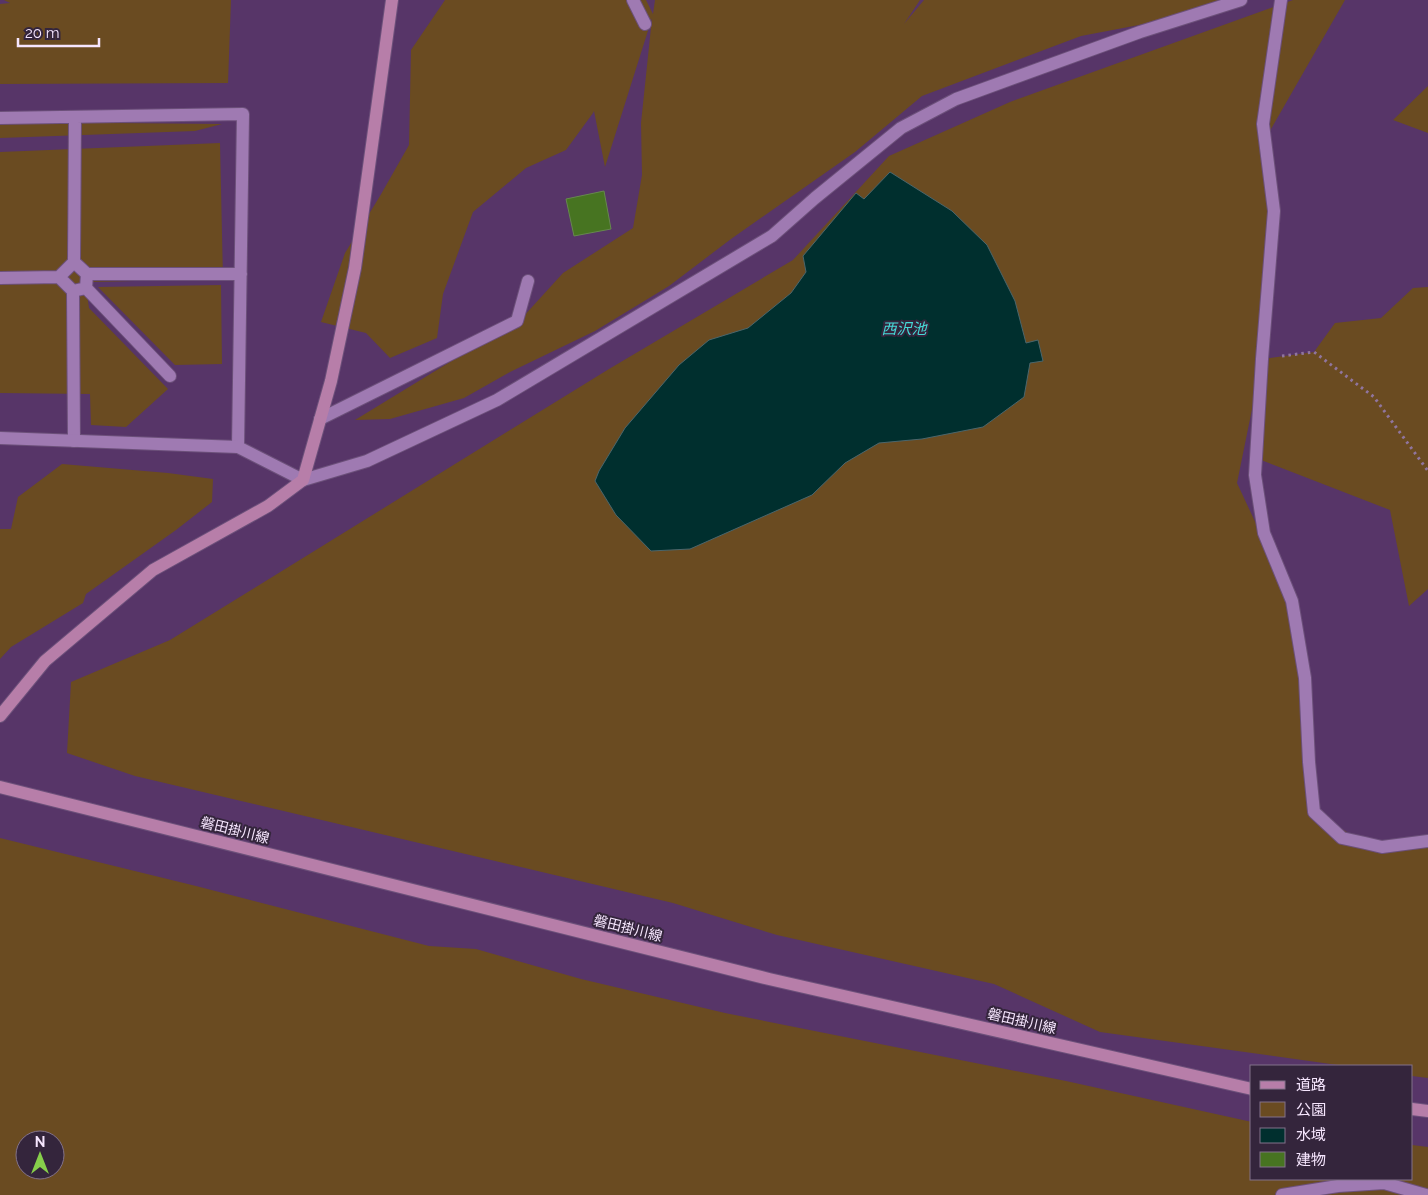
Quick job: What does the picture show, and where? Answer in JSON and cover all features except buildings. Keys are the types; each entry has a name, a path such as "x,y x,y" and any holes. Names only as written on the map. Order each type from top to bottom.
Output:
{"main road":[{"path":"0,716 45,661 153,570 268,506 303,480 331,381 355,268 392,0"},
{"name":"磐田掛川線","path":"0,787 769,979 1250,1089"},
{"path":"1413,1109 1428,1111"}],"street":[{"path":"633,0 645,24"},
{"path":"0,438 238,447 303,480 368,461 497,400 772,236 815,198 901,128 956,99 1140,32 1241,0"},
{"path":"1282,0 1263,124 1274,210 1255,475 1264,533 1292,601 1305,678 1309,762 1314,812 1342,838 1382,848 1428,841"},
{"path":"0,118 243,114 238,447"},
{"path":"59,277 74,262 75,117"},
{"path":"74,262 87,274 241,274"},
{"path":"74,441 80,289 87,274"},
{"path":"0,278 59,277 80,289 170,376"},
{"path":"320,419 518,321 528,281"},
{"path":"1282,1195 1338,1186 1384,1183 1426,1195"}],"path":[{"path":"1262,359 1314,352 1374,397 1428,471"}],"green space":[{"path":"4,0 231,0 228,83 0,84 0,4 10,3"},
{"path":"445,0 646,0 653,14 655,0 920,0 904,24 924,0 1230,0 1197,14 1081,36 922,96 855,152 731,239 669,286 595,331 510,372 464,398 390,419 355,420 522,318 563,273 633,228 642,175 641,123 652,18 605,167 594,111 566,150 526,168 473,212 443,294 437,338 390,358 366,333 321,322 345,253 409,145 411,50"},
{"path":"1293,0 1345,0 1271,129 1273,218 1262,359 1314,352 1335,323 1381,318 1413,288 1428,287 1428,589 1409,606 1390,510 1256,458 1261,365 1237,483 1292,601 1314,812 1365,843 1428,839 1428,1078 1413,1076 1413,1065 1338,1065 1100,1032 994,984 777,935 673,903 135,776 67,753 71,682 170,640 609,369 793,260 889,156 1010,102"},
{"path":"1428,86 1428,133 1393,120"},
{"path":"0,122 222,124 195,131 0,138"},
{"path":"220,143 223,279 90,282 86,288 89,308 168,389 126,427 91,425 90,394 0,393 0,152"},
{"path":"221,285 222,364 175,365 98,287"},
{"path":"62,464 168,473 213,479 212,502 86,594 83,603 11,647 0,659 0,529 11,529 18,497"},
{"path":"0,838 429,946 476,949 581,979 725,1013 1066,1081 1250,1122 1250,1180 1413,1180 1413,1145 1428,1147 1428,1195 0,1195"}],"water":[{"name":"西沢池","path":"890,172 952,211 987,245 1015,301 1026,343 1038,340 1043,361 1030,363 1024,397 983,427 922,439 879,443 845,463 812,495 690,549 651,551 616,515 595,481 625,428 679,365 709,340 748,328 791,293 806,272 803,256 856,193 864,199"}]}
